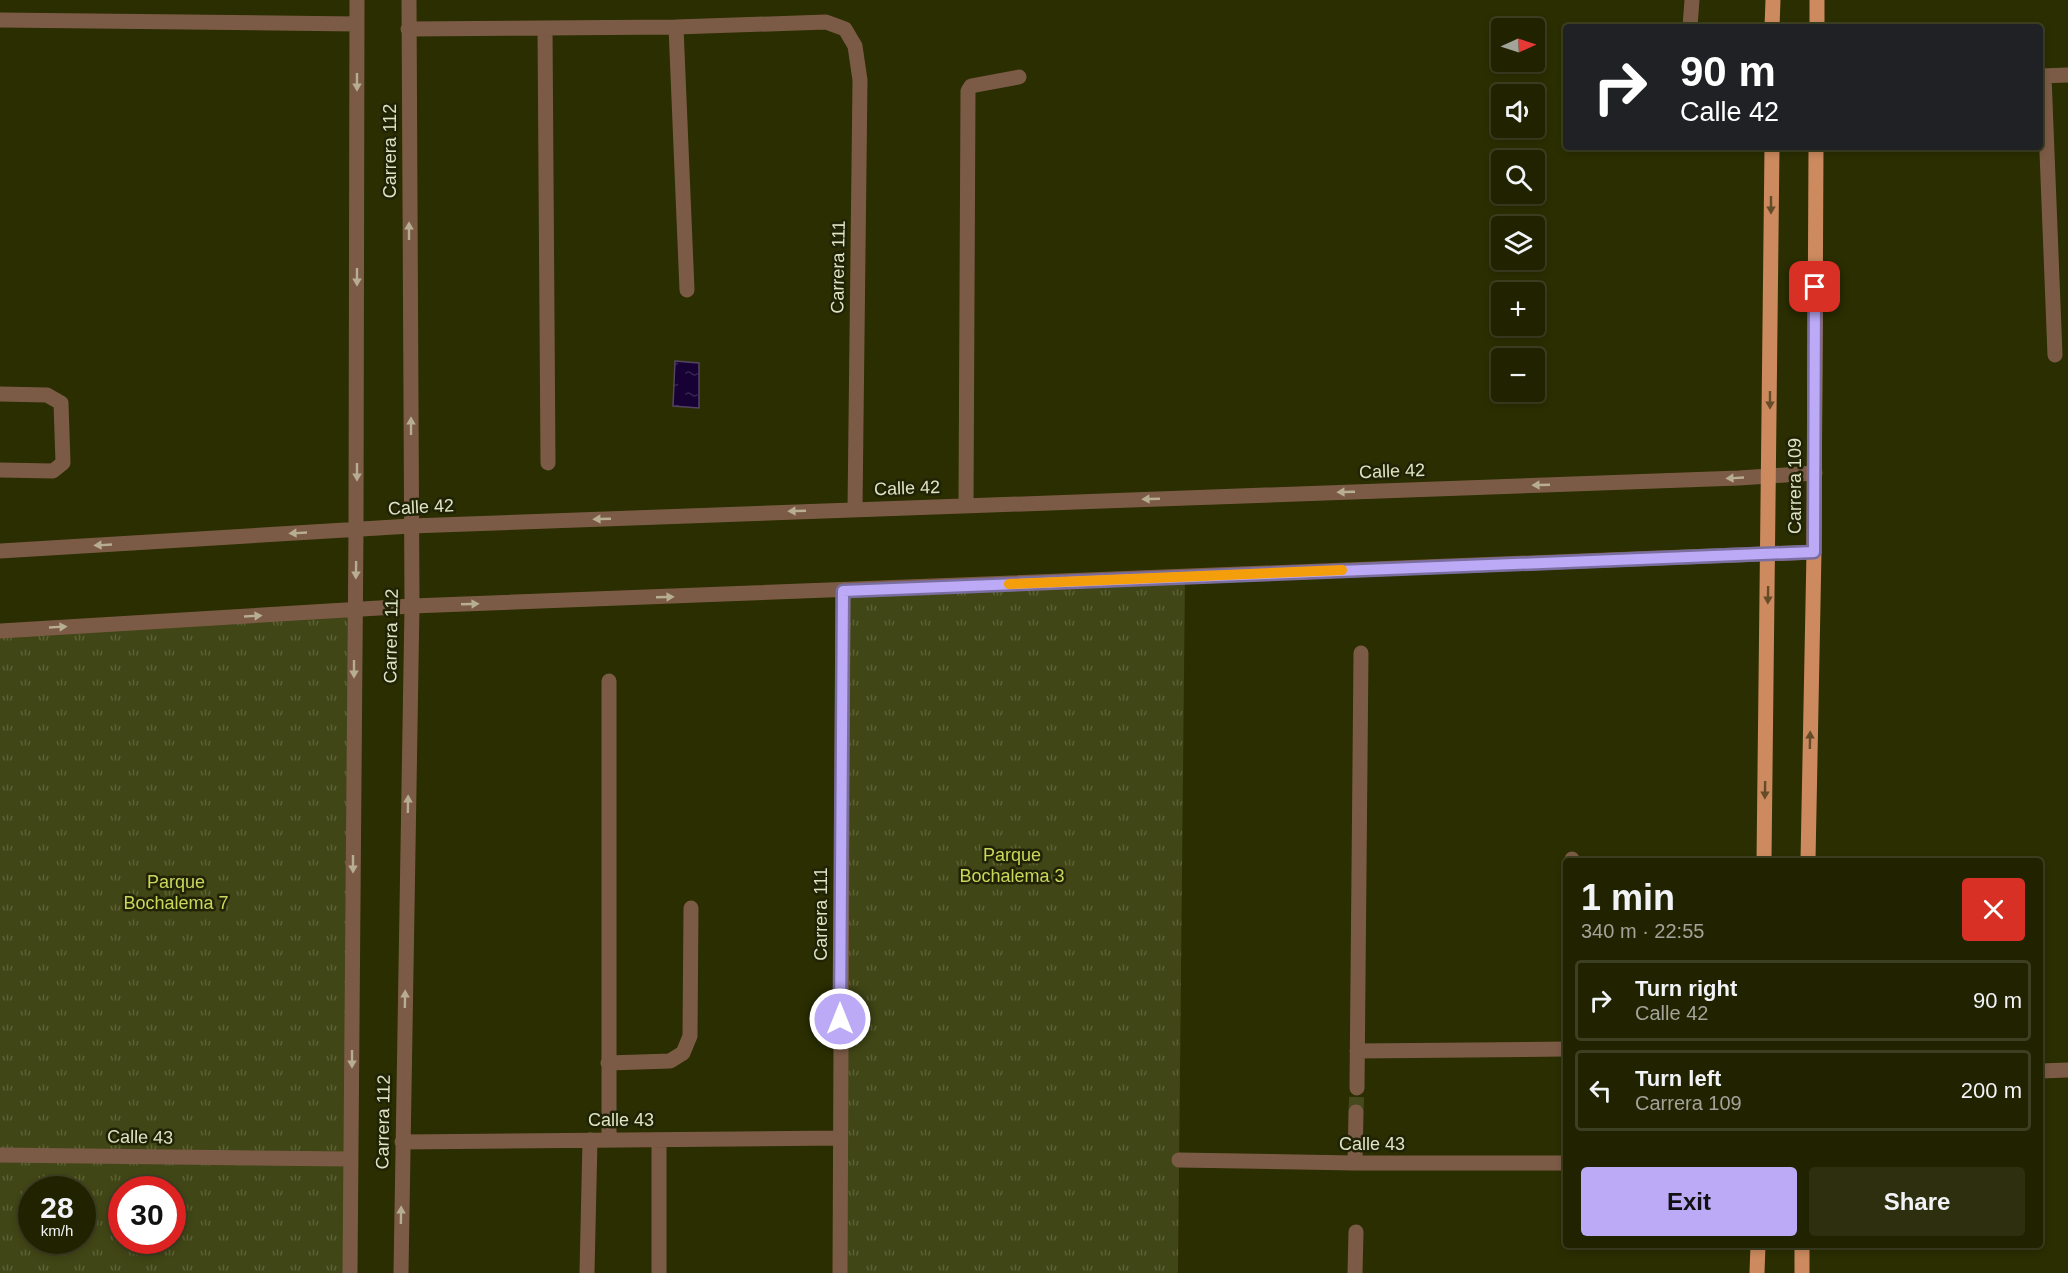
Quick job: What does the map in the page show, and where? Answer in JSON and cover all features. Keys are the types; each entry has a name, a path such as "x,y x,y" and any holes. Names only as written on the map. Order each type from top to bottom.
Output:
{"main road":[{"path":"1772,24 1773,0"},
{"path":"1817,0 1817,24"},
{"name":"Carrera 109","path":"1764,858 1772,150"},
{"name":"Carrera 109","path":"1808,858 1815,473 1816,150"},
{"path":"1757,1273 1758,1248"},
{"path":"1802,1248 1802,1273"}],"street":[{"name":"Carrera 112","path":"350,1273 356,530 357,0"},
{"name":"Carrera 112","path":"401,1273 412,606 409,0"},
{"path":"1690,24 1692,0"},
{"path":"0,20 357,24"},
{"name":"Carrera 111","path":"676,27 826,22 845,29 855,46 860,80 855,509"},
{"path":"408,30 676,27 687,290"},
{"path":"545,28 548,464"},
{"path":"2043,76 2068,75"},
{"path":"966,505 968,91 971,86 1019,77"},
{"path":"2043,97 2055,355"},
{"path":"0,394 47,395 61,403 63,464 53,471 0,470"},
{"name":"Calle 42","path":"0,551 411,526 1815,473"},
{"path":"0,631 412,606 1814,552"},
{"name":"Carrera 111","path":"840,1273 843,591"},
{"path":"1357,1088 1361,653"},
{"path":"609,681 609,1140"},
{"path":"608,1063 670,1061 683,1053 690,1036 691,908"},
{"path":"1357,1051 1563,1049"},
{"path":"2043,1071 2068,1070"},
{"path":"1355,1164 1356,1112"},
{"name":"Calle 43","path":"402,1142 840,1138"},
{"path":"587,1273 590,1140"},
{"path":"659,1140 659,1273"},
{"name":"Calle 43","path":"0,1155 351,1159"},
{"name":"Calle 43","path":"1179,1160 1355,1164 1563,1163"},
{"path":"1355,1273 1356,1232"}],"green space":[{"name":"Parque Bochalema 3","path":"1185,575 1178,1273 840,1273 843,591"},
{"name":"Parque Bochalema 7","path":"355,611 350,1273 0,1273 0,631"}],"water":[{"path":"675,361 699,363 699,408 673,406"}],"tunnel":[{"path":"1356,1112 1357,1088"}],"slow traffic":[{"path":"1009,584 1342,570"}],"route":[{"path":"840,1019 843,591 1185,575 1814,552 1815,287"}]}
